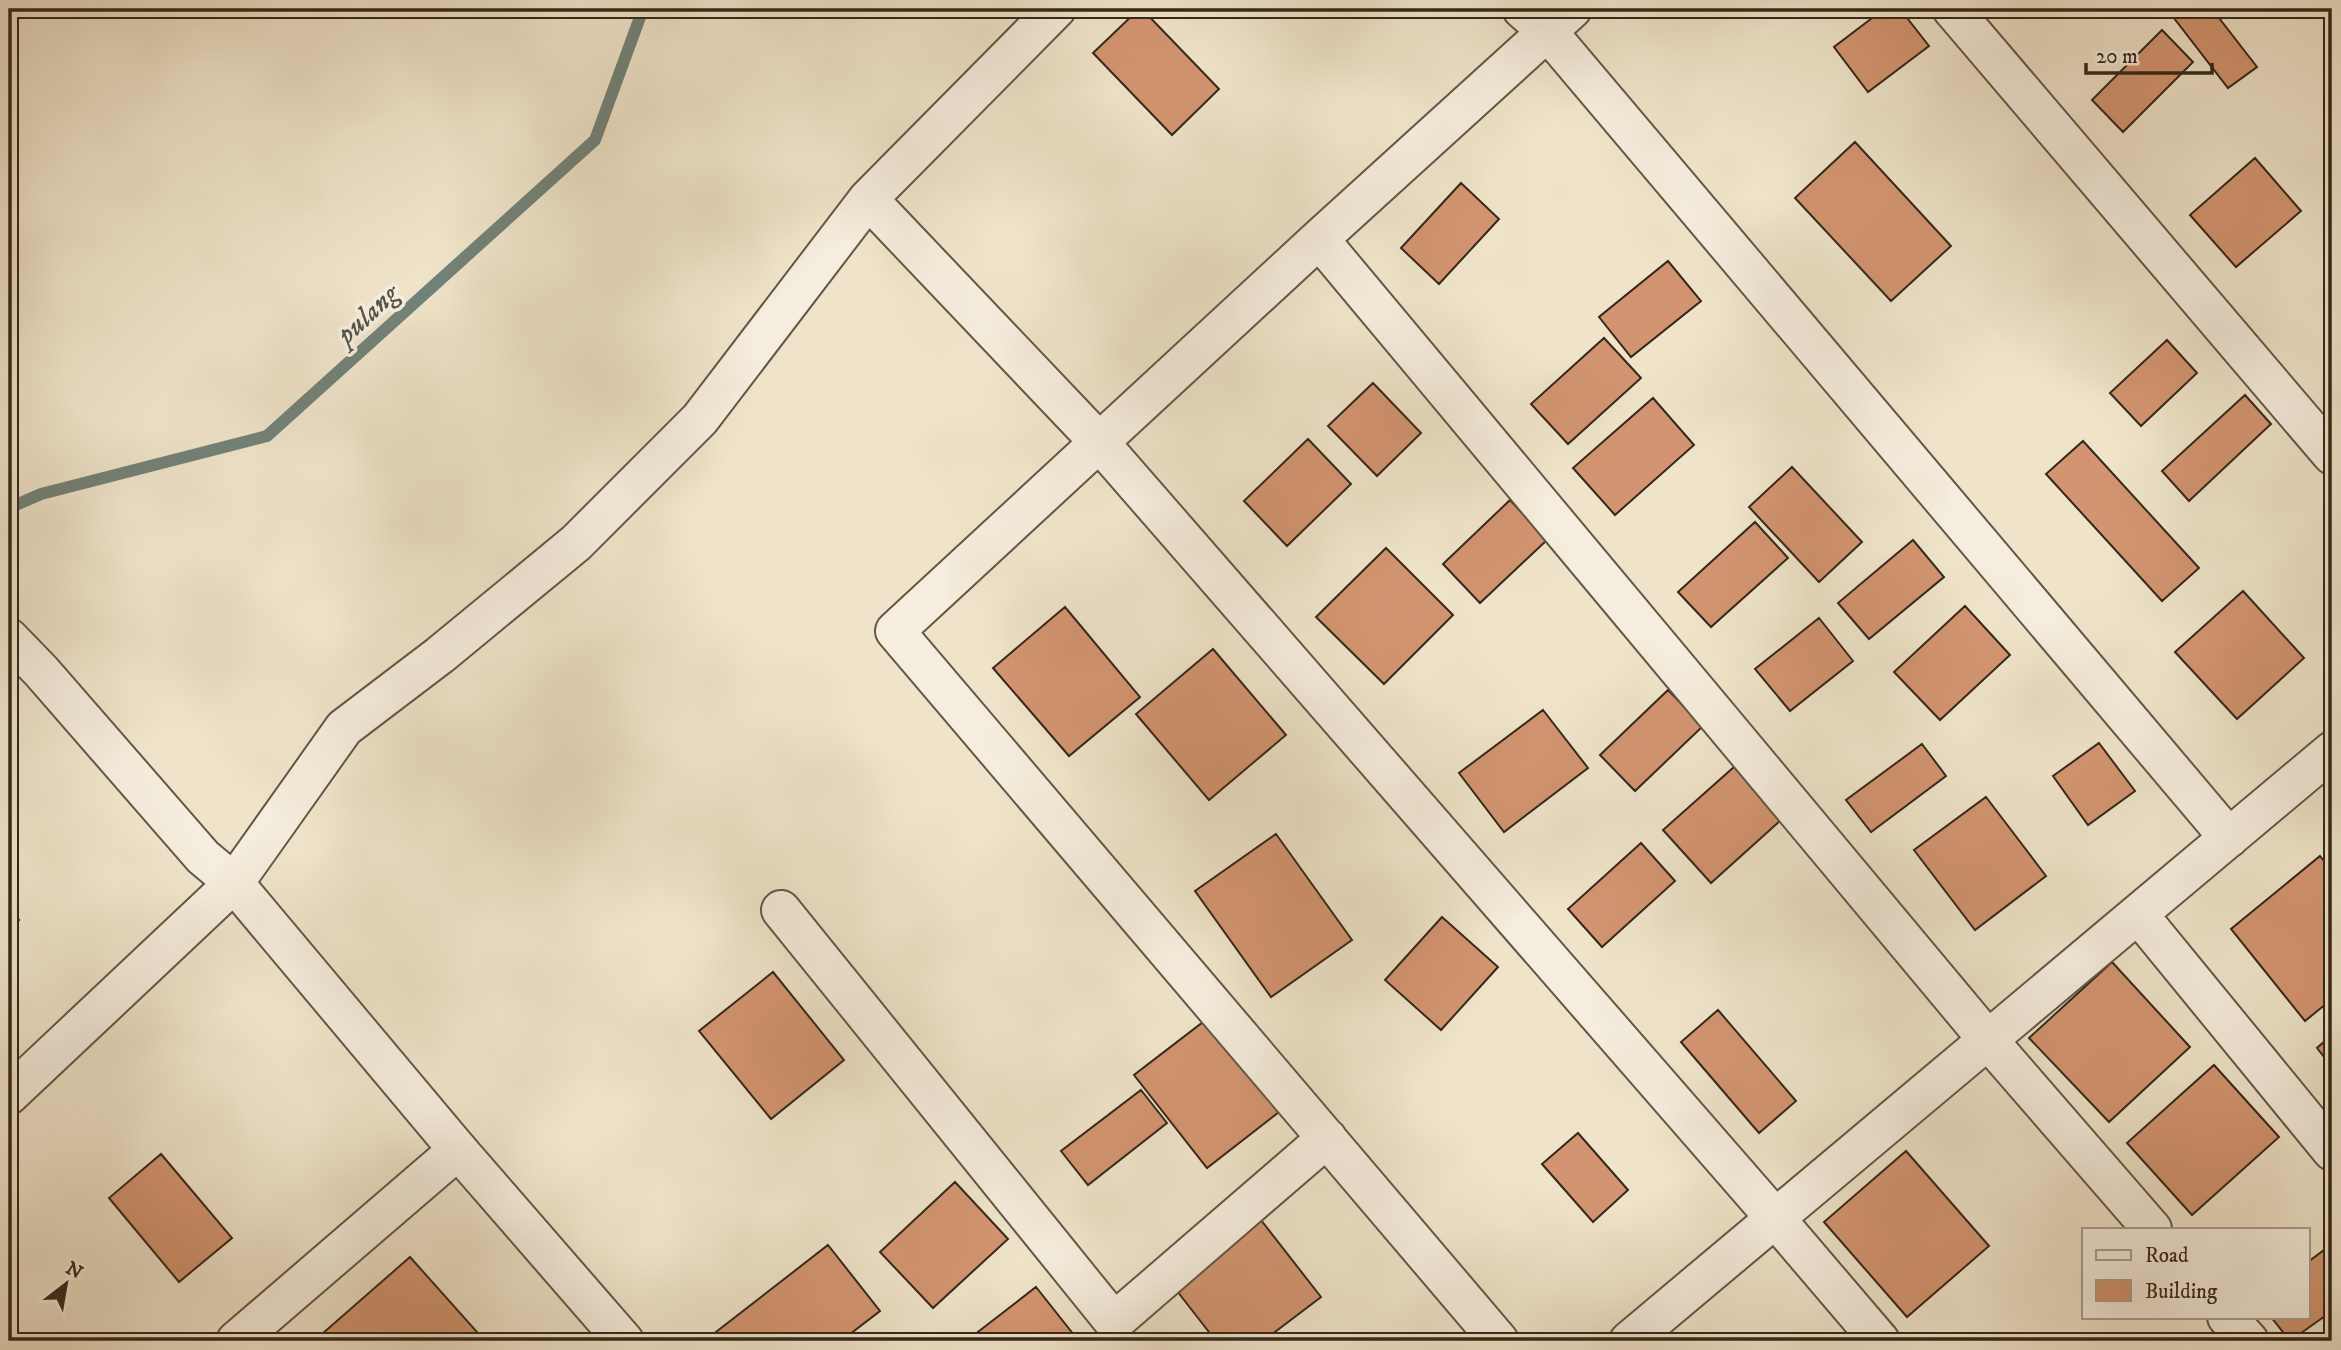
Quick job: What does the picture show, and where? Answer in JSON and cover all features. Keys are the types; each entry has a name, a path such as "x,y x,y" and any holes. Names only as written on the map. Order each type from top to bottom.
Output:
{"street":[{"path":"9,1095 234,883 344,728 440,655 576,543 700,419 868,199 1056,9"},
{"path":"1952,9 2332,455"},
{"path":"1499,1341 895,631 1319,239 1547,16 2229,838"},
{"path":"868,199 1099,442 1880,1341"},
{"path":"1319,239 1988,1040 2151,1228"},
{"path":"9,638 203,857 234,883 457,1150 624,1341"},
{"path":"1629,1341 2332,751"},
{"path":"780,909 1112,1335 1327,1138"},
{"path":"2138,914 2332,1151"},
{"path":"241,1340 457,1150"},
{"path":"2228,1318 2249,1341"}],"building":[{"path":"1142,9 1219,89 1172,135 1093,53"},
{"path":"1884,9 1900,9 1929,46 1868,92 1834,47"},
{"path":"2167,9 2212,9 2257,67 2228,88"},
{"path":"2162,30 2193,62 2123,132 2092,100"},
{"path":"1855,142 1951,246 1891,301 1795,198"},
{"path":"2255,158 2301,211 2236,267 2190,215"},
{"path":"1461,183 1499,219 1439,284 1401,248"},
{"path":"1668,261 1701,301 1631,357 1599,317"},
{"path":"1604,338 1641,378 1568,444 1531,404"},
{"path":"2167,340 2197,373 2141,426 2110,393"},
{"path":"1373,383 1421,433 1377,476 1328,426"},
{"path":"2245,395 2271,424 2189,501 2162,471"},
{"path":"1653,398 1694,445 1615,515 1573,468"},
{"path":"1308,439 1351,484 1287,546 1244,501"},
{"path":"2083,441 2199,568 2162,601 2046,474"},
{"path":"1792,467 1862,542 1819,582 1749,507"},
{"path":"1510,500 1547,540 1480,603 1443,564"},
{"path":"1755,522 1788,558 1711,627 1678,592"},
{"path":"1913,540 1944,577 1869,639 1838,603"},
{"path":"1386,548 1453,615 1384,684 1316,617"},
{"path":"2243,591 2304,658 2237,719 2175,652"},
{"path":"1965,606 2010,655 1940,720 1894,672"},
{"path":"1065,607 1140,697 1069,756 993,668"},
{"path":"1819,618 1853,661 1790,711 1755,669"},
{"path":"1213,649 1286,735 1209,800 1136,714"},
{"path":"1668,690 1703,726 1635,791 1600,755"},
{"path":"1543,710 1588,768 1504,832 1459,773"},
{"path":"2099,743 2135,791 2088,825 2053,776"},
{"path":"1922,744 1946,776 1871,832 1846,800"},
{"path":"1734,767 1782,819 1711,883 1663,830"},
{"path":"1986,797 2046,876 1975,930 1914,850"},
{"path":"1276,834 1352,940 1271,997 1195,891"},
{"path":"1641,843 1675,881 1602,947 1568,909"},
{"path":"2320,856 2332,871 2332,999 2305,1021 2231,929"},
{"path":"9,909 19,920 9,930"},
{"path":"1442,917 1498,967 1441,1030 1385,980"},
{"path":"2112,962 2190,1047 2109,1122 2029,1038"},
{"path":"773,972 844,1060 771,1119 699,1031"},
{"path":"1718,1010 1796,1101 1759,1133 1681,1042"},
{"path":"1207,1019 1279,1112 1207,1168 1134,1075"},
{"path":"2332,1035 2332,1067 2317,1048"},
{"path":"2214,1065 2279,1137 2192,1215 2127,1143"},
{"path":"1141,1090 1167,1123 1088,1185 1061,1151"},
{"path":"1578,1133 1628,1190 1593,1222 1542,1164"},
{"path":"1906,1151 1989,1246 1907,1317 1824,1222"},
{"path":"161,1154 232,1238 179,1282 109,1198"},
{"path":"955,1182 1008,1239 933,1308 880,1252"},
{"path":"1257,1215 1321,1297 1263,1341 1216,1341 1170,1282"},
{"path":"828,1245 880,1311 841,1341 707,1339"},
{"path":"2328,1247 2332,1252 2332,1311 2290,1341 2272,1318 2310,1318 2310,1260"},
{"path":"410,1257 485,1341 314,1341"},
{"path":"1036,1287 1074,1335 1065,1341 973,1341 970,1338"}],"waterway":[{"name":"pulang","path":"9,508 41,494 267,436 595,140 643,9"}]}
